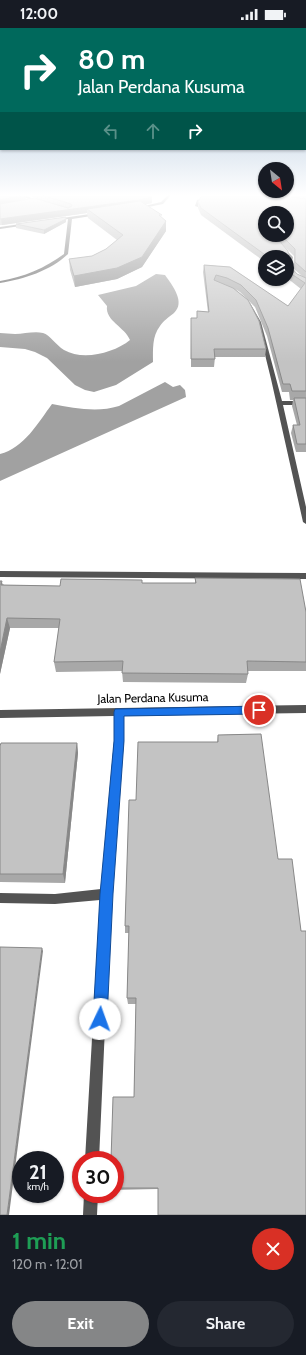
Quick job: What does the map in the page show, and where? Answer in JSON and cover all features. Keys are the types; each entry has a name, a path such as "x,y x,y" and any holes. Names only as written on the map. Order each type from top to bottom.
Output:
{"street":[{"path":"0,282 34,274 55,264 66,254 66,250"},
{"path":"284,250 291,257 289,266 292,273 306,284"},
{"path":"246,301 259,322 280,403 306,522"},
{"path":"280,403 306,403"},
{"path":"0,574 306,576"},
{"name":"Jalan Perdana Kusuma","path":"0,714 306,709"},
{"path":"92,1151 106,894 119,741 119,712"},
{"path":"0,898 55,899 106,894"},
{"path":"90,1215 91,1203"}],"shaded area":[{"path":"156,274 165,275 177,294 179,304 174,313 163,322 157,330 154,343 153,362 116,385 94,392 85,390 75,385 47,358 25,349 0,347 0,333 15,334 36,332 46,334 64,350 80,355 98,354 116,349 130,340 124,331 109,316 107,306 98,295 136,286"},
{"path":"165,382 173,387 180,385 185,390 186,397 0,481 0,454 9,451 23,441 36,427 52,404 86,409 111,408 119,406"}],"building":[{"path":"103,250 146,250 142,257 117,268 74,276 69,259 92,256"},
{"path":"295,250 306,250 306,272 295,262"},
{"path":"204,265 230,267 288,306 305,283 294,276 294,271 297,274 306,278 306,391 292,391 290,384 283,384 268,328 256,300 241,285 227,278 216,275 214,280 233,288 248,300 259,321 266,349 214,349 215,359 191,359 191,318 197,318 197,311 209,312"},
{"path":"294,398 306,398 306,444 297,444 293,425 300,425"},
{"path":"195,578 300,579 306,612 306,662 247,661 248,674 122,673 123,661 54,662 60,619 7,618 0,652 0,581 2,581 1,585 60,586 61,579 142,580 142,583 196,583"},
{"path":"261,734 278,859 292,859 301,931 306,931 306,1215 158,1215 158,1188 124,1188 124,1151 111,1151 113,1097 134,1097 136,998 127,998 129,926 125,926 129,800 136,800 138,742 218,742 218,735"},
{"path":"1,743 77,743 63,874 0,874"},
{"path":"0,947 42,948 15,1151 12,1151 12,1177 7,1215 0,1215"}],"route":[{"path":"100,1019 106,894 119,741 119,712 259,710"}]}
